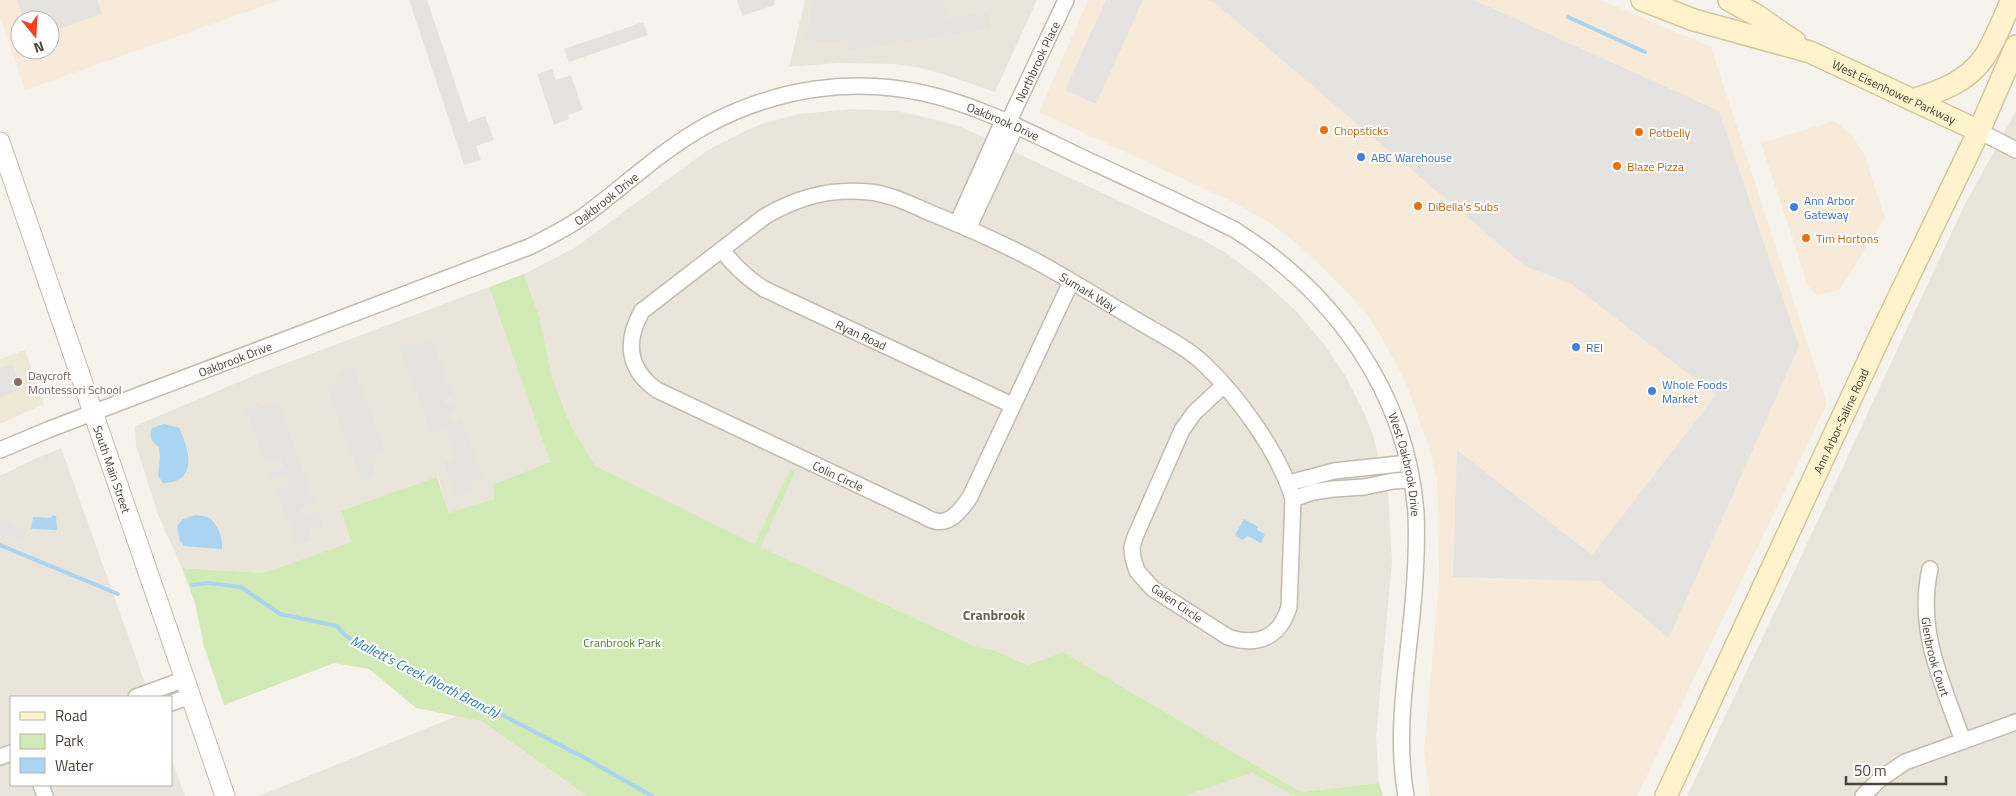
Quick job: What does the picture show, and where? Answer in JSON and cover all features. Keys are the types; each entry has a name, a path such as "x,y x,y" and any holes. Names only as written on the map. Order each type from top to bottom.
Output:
{"main road":[{"name":"West Eisenhower Parkway","path":"1642,0 1694,20 1810,52"},
{"name":"West Eisenhower Parkway","path":"1729,0 1756,15 1810,52 1979,131"},
{"path":"1912,100 1943,90 1970,73 1983,60 2012,0"},
{"name":"Ann Arbor-Saline Road","path":"1666,796 1876,345 1979,131 2016,46"}],"street":[{"name":"Northbrook Place","path":"963,226 1066,0"},
{"name":"Oakbrook Drive","path":"0,450 20,440 530,246 580,218 691,135 734,111 772,98 822,87 858,85 896,88 950,100 1009,123 1205,215"},
{"path":"1979,131 2016,150"},
{"name":"South Main Street","path":"0,142 225,796"},
{"name":"Sumark Way","path":"722,250 764,217 784,205 807,197 851,191 895,198 963,226 1030,258 1192,353 1224,385 1250,417 1289,483"},
{"name":"West Oakbrook Drive","path":"1205,215 1261,246 1295,274 1333,313 1353,339 1380,384 1400,434 1408,463 1416,512 1415,567 1401,740 1402,770 1406,796"},
{"name":"Colin Circle","path":"722,250 642,311 634,326 631,351 633,361 645,381 657,390 924,516 933,522 952,518 970,498 1071,282"},
{"name":"Ryan Road","path":"722,250 731,263 745,276 764,289 1012,405"},
{"name":"Galen Circle","path":"1224,385 1194,413 1179,436 1134,536 1132,546 1133,558 1137,570 1153,589 1228,637 1239,641 1266,638 1285,621 1289,607 1293,499 1289,483"},
{"path":"1289,483 1334,471 1408,463"},
{"path":"1293,499 1313,492 1411,480"},
{"name":"Glenbrook Court","path":"1930,569 1926,614 1931,651 1963,741"},
{"path":"142,696 188,688"},
{"path":"172,702 188,688"},
{"path":"1863,796 1880,779 1905,762 2016,722"}],"shaded area":[{"path":"0,0 280,0 25,90 15,60 60,60 60,10 10,10 10,46 0,17"},
{"path":"17,0 97,0 102,14 60,29 60,10 20,10"},
{"path":"409,0 427,0 468,122 485,116 494,140 476,146 481,160 464,165"},
{"path":"737,0 775,0 774,5 742,16"},
{"path":"805,0 1037,0 995,92 940,73 894,64 838,63 789,67"},
{"path":"813,0 943,0 947,18 988,12 990,29 848,51 847,41 822,43 806,40"},
{"path":"1088,0 1601,0 1711,47 1827,404 1637,796 1430,796 1424,753 1439,580 1437,481 1430,451 1407,385 1381,336 1365,312 1303,249 1269,222 1231,201 1039,112"},
{"path":"1106,0 1143,0 1096,104 1065,90"},
{"path":"1208,0 1474,0 1719,111 1799,346 1669,638 1600,581 1453,577 1457,450 1592,555 1716,395 1570,283 1525,266 1215,3"},
{"path":"643,22 648,35 569,62 564,49"},
{"path":"552,69 556,80 571,75 583,110 568,115 569,119 554,125 537,74"},
{"path":"853,109 895,111 959,126 1203,240 1226,253 1261,279 1297,312 1324,344 1346,377 1365,415 1373,435 1388,493 1392,562 1376,737 1379,783 1301,792 1063,652 1029,665 993,650 977,647 761,547 796,470 791,468 756,545 595,467 570,424 552,377 540,319 524,274 576,247 708,150 743,132 761,124 799,114"},
{"path":"2016,111 2016,796 1687,796 1800,559 1963,208"},
{"path":"1834,121 1851,134 1864,154 1885,218 1839,290 1817,295 1806,284 1761,143"},
{"path":"489,287 550,462 494,484 494,499 459,511 449,513 438,477 341,512 351,542 263,573 182,568 159,517 136,446 135,426 260,373"},
{"path":"431,337 453,396 444,399 445,404 454,401 458,411 449,415 452,421 461,418 483,477 467,483 470,492 456,497 443,462 456,456 446,429 432,434 398,345 413,339 415,343"},
{"name":"Daycroft Montessori School","path":"25,350 44,404 0,424 0,359"},
{"path":"12,364 21,389 0,398 0,368"},
{"path":"353,366 386,452 370,459 377,477 362,482 326,387 340,381 337,373"},
{"path":"278,401 315,502 300,508 303,515 318,509 324,527 309,532 312,541 297,546 275,488 290,483 287,475 272,480 269,471 283,466 281,459 266,464 245,407 259,402 261,407"},
{"path":"61,448 150,696 10,696 10,786 172,786 172,761 185,796 0,796 0,476"},
{"path":"0,518 26,529 27,536 23,543 0,534"},
{"path":"457,716 481,721 568,783 640,796 259,796"},
{"path":"1252,773 1295,796 1185,796"}],"green space":[{"name":"Cranbrook Park","path":"524,274 540,319 552,377 570,424 595,466 755,544 791,468 796,470 761,547 977,647 993,650 1028,665 1063,652 1301,792 1379,783 1383,796 1295,796 1252,773 1185,796 587,796 481,721 416,708 369,669 334,663 224,705 204,646 195,603 182,568 263,573 351,542 341,511 437,477 449,513 494,499 494,484 550,462 489,287"}],"water":[{"path":"164,424 179,428 186,446 188,464 182,478 174,482 163,483 158,476 159,447 152,441 151,434 152,428"},
{"path":"53,515 56,516 57,530 31,529 33,517 51,518"},
{"path":"196,515 208,517 215,523 221,536 222,549 184,546 179,539 177,526 183,519"},
{"path":"1244,519 1258,527 1257,530 1265,534 1261,543 1248,536 1242,540 1235,535"}],"waterway":[{"path":"1568,17 1645,52"},
{"name":"Mallett's Creek (North Branch)","path":"0,545 118,594"},
{"name":"Mallett's Creek (North Branch)","path":"192,585 208,583 241,587 280,614 337,626 360,645 389,656 585,758 652,796"}],"place":[{"name":"Chopsticks","path":"1324,130"},
{"name":"Potbelly","path":"1639,132"},
{"name":"ABC Warehouse","path":"1361,157"},
{"name":"Blaze Pizza","path":"1617,166"},
{"name":"DiBella's Subs","path":"1418,206"},
{"name":"Ann Arbor Gateway","path":"1794,207"},
{"name":"Tim Hortons","path":"1806,238"},
{"name":"REI","path":"1576,347"},
{"name":"Daycroft Montessori School","path":"18,382"},
{"name":"Whole Foods Market","path":"1652,391"}],"district":[{"name":"Cranbrook","path":"994,614"}]}
